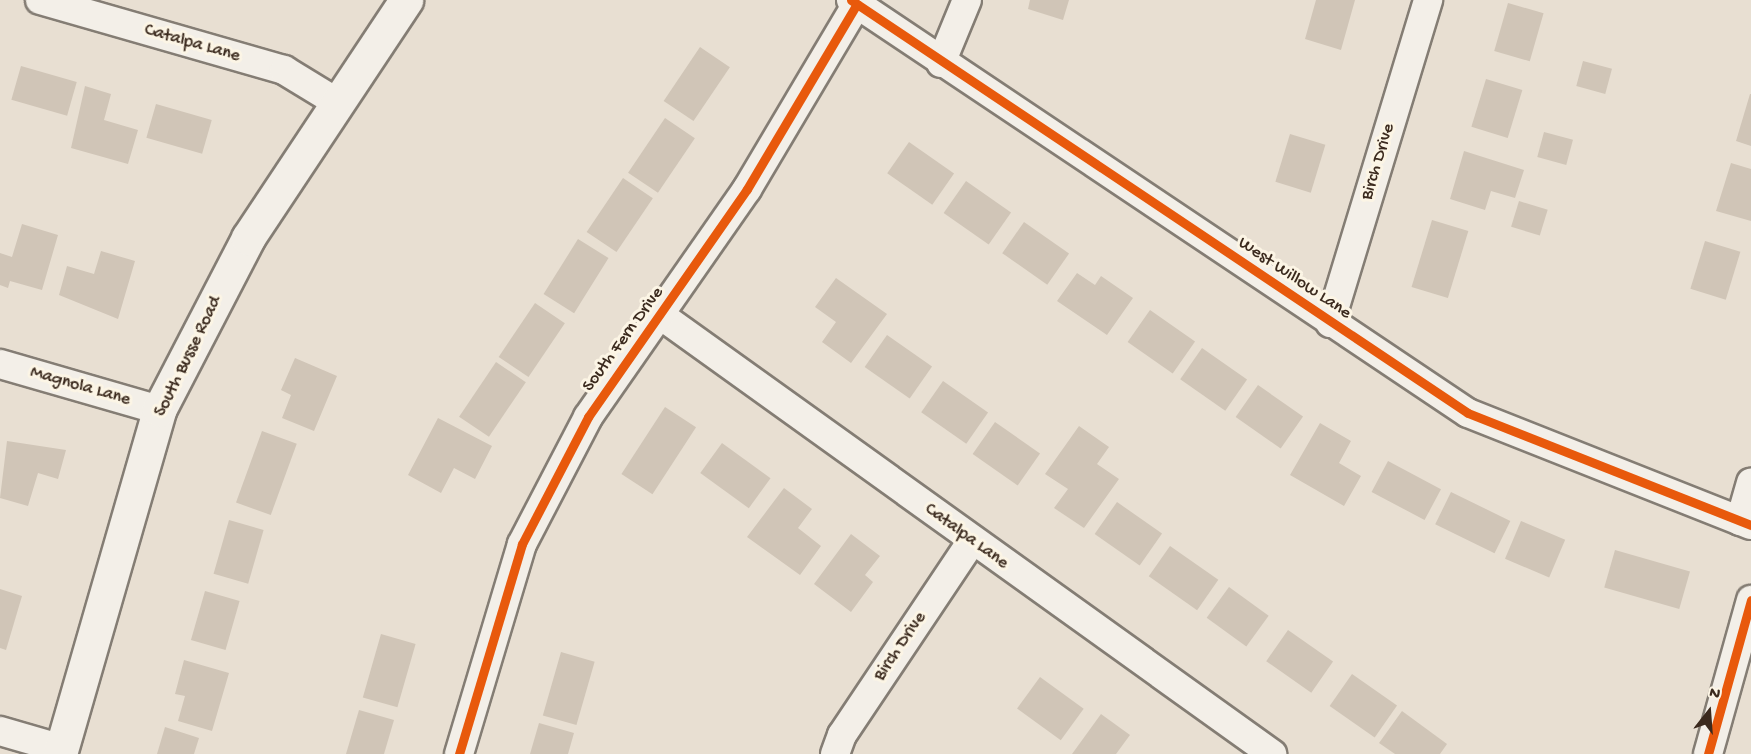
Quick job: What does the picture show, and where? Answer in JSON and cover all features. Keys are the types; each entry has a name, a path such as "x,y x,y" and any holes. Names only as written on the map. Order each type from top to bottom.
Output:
{"main road":[{"name":"South Busse Road","path":"61,751 159,410 248,238 406,0"}],"street":[{"name":"Catalpa Lane","path":"40,0 284,70 338,103"},
{"path":"941,63 967,0"},
{"name":"Birch Drive","path":"1330,323 1428,0"},
{"name":"West Willow Lane","path":"854,2 941,63 1468,413 1745,523"},
{"name":"South Fern Drive","path":"459,754 522,544 588,417 663,317 784,132 854,2"},
{"name":"Catalpa Lane","path":"663,317 972,542 1272,754"},
{"name":"Magnola Lane","path":"0,364 159,410"},
{"path":"1745,523 1751,483"},
{"name":"Birch Drive","path":"835,754 842,735 972,542"},
{"path":"1708,754 1751,600"},
{"path":"0,731 61,751"}],"building":[{"path":"1030,0 1069,0 1063,20 1028,9"},
{"path":"1316,0 1355,0 1341,50 1305,39"},
{"path":"1508,3 1544,13 1530,61 1494,51"},
{"path":"700,47 730,67 693,121 664,101"},
{"path":"1583,61 1612,69 1605,94 1576,86"},
{"path":"21,66 77,82 67,116 11,100"},
{"path":"1486,79 1522,90 1508,138 1471,127"},
{"path":"85,86 111,94 104,120 138,130 128,164 71,148"},
{"path":"1751,94 1751,146 1736,141"},
{"path":"156,104 212,120 202,154 146,138"},
{"path":"665,118 695,138 658,193 628,173"},
{"path":"1544,132 1573,140 1566,165 1537,157"},
{"path":"1290,134 1325,145 1311,193 1275,182"},
{"path":"909,142 954,174 932,205 887,173"},
{"path":"1464,151 1524,170 1515,198 1491,191 1485,210 1450,199"},
{"path":"1731,163 1751,169 1751,221 1716,211"},
{"path":"623,178 653,198 616,252 587,232"},
{"path":"966,181 1011,213 989,244 944,213"},
{"path":"1519,201 1548,210 1540,236 1511,227"},
{"path":"1432,220 1468,231 1448,298 1412,287"},
{"path":"1024,222 1069,254 1047,285 1002,253"},
{"path":"22,224 58,235 42,290 10,281 8,288 0,285 0,253 12,257"},
{"path":"578,239 609,258 574,313 544,294"},
{"path":"1705,241 1740,252 1726,300 1690,289"},
{"path":"101,251 135,261 118,319 59,295 67,266 94,274"},
{"path":"1077,273 1095,285 1101,276 1133,298 1107,335 1057,301"},
{"path":"836,278 887,314 851,363 822,342 836,322 815,307"},
{"path":"535,303 565,323 528,377 499,357"},
{"path":"1150,310 1195,342 1173,373 1128,342"},
{"path":"887,335 932,367 910,398 865,367"},
{"path":"1202,348 1247,380 1225,411 1180,379"},
{"path":"295,358 337,376 314,431 282,418 291,395 281,390"},
{"path":"496,362 526,382 489,437 459,417"},
{"path":"943,381 988,413 966,444 921,412"},
{"path":"1258,385 1303,417 1281,448 1236,417"},
{"path":"665,407 696,427 652,494 621,474"},
{"path":"438,418 492,446 475,479 454,468 441,493 408,475"},
{"path":"995,422 1040,454 1018,485 973,454"},
{"path":"1320,423 1351,441 1339,463 1361,476 1344,506 1290,475"},
{"path":"1079,426 1109,447 1097,464 1119,479 1084,528 1054,508 1068,489 1045,474"},
{"path":"262,431 297,444 271,515 236,502"},
{"path":"7,441 66,450 58,479 38,473 28,506 0,498"},
{"path":"722,443 771,478 749,508 700,473"},
{"path":"1388,461 1441,489 1425,520 1372,492"},
{"path":"784,488 812,509 798,528 821,546 800,575 747,537"},
{"path":"1451,492 1510,521 1495,553 1435,524"},
{"path":"1117,502 1162,534 1140,565 1095,534"},
{"path":"229,520 264,530 248,584 214,574"},
{"path":"1521,521 1565,540 1549,577 1505,559"},
{"path":"851,534 880,556 865,575 873,582 851,612 814,584"},
{"path":"1170,546 1218,580 1197,610 1149,576"},
{"path":"1615,550 1690,571 1679,609 1604,587"},
{"path":"1229,587 1269,616 1246,647 1207,618"},
{"path":"0,589 22,596 6,650 0,648"},
{"path":"205,591 240,601 226,650 191,640"},
{"path":"1288,630 1333,662 1311,693 1266,661"},
{"path":"381,634 416,644 397,707 363,697"},
{"path":"561,652 595,662 576,725 543,715"},
{"path":"184,660 229,673 212,731 178,721 185,696 175,694"},
{"path":"1352,674 1397,706 1375,737 1330,706"},
{"path":"1040,677 1084,709 1061,740 1017,709"},
{"path":"359,710 394,720 384,754 346,754"},
{"path":"1402,711 1447,744 1440,754 1395,754 1379,743"},
{"path":"1101,714 1130,735 1116,754 1072,754"},
{"path":"539,723 574,733 568,754 530,754"},
{"path":"165,727 199,738 194,754 157,754"}],"cycle path":[{"path":"851,0 1468,413 1751,525"},
{"path":"459,754 522,544 588,417 747,189 857,4"},
{"path":"1708,754 1751,600"}]}
